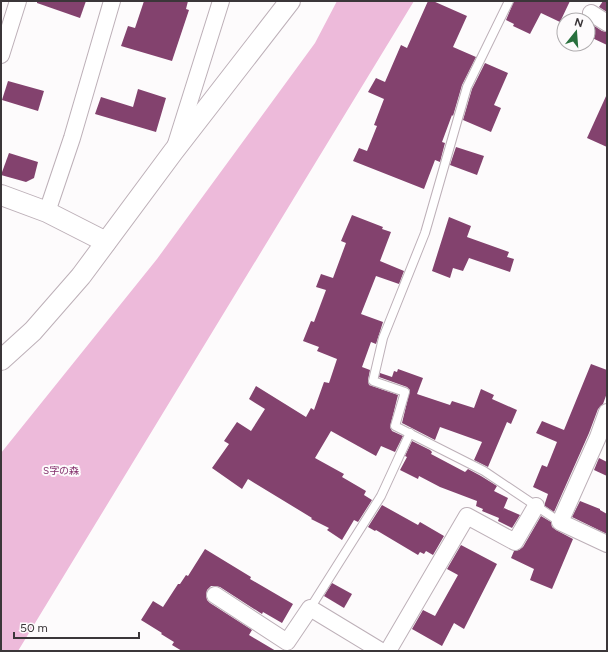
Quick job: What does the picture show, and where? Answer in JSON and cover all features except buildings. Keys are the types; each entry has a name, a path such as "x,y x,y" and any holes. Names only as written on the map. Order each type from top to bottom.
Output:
{"street":[{"path":"1,56 18,1"},
{"path":"47,212 72,138 112,1"},
{"path":"173,152 221,1"},
{"path":"1,360 33,331 76,282 173,152 210,107 290,1"},
{"path":"596,16 607,23"},
{"path":"1,195 47,212 106,242"},
{"path":"607,412 560,522 607,544"},
{"path":"388,651 468,516 515,542 536,506"},
{"path":"215,595 288,642 310,608 381,651"}],"lane":[{"path":"510,1 468,87 425,232 383,338 374,381 405,392 395,426 484,471 560,522"},
{"path":"307,612 380,496 410,433"}],"green space":[{"name":"S字の森","path":"337,1 414,1 18,651 1,651 1,453 157,259 315,43"}]}
